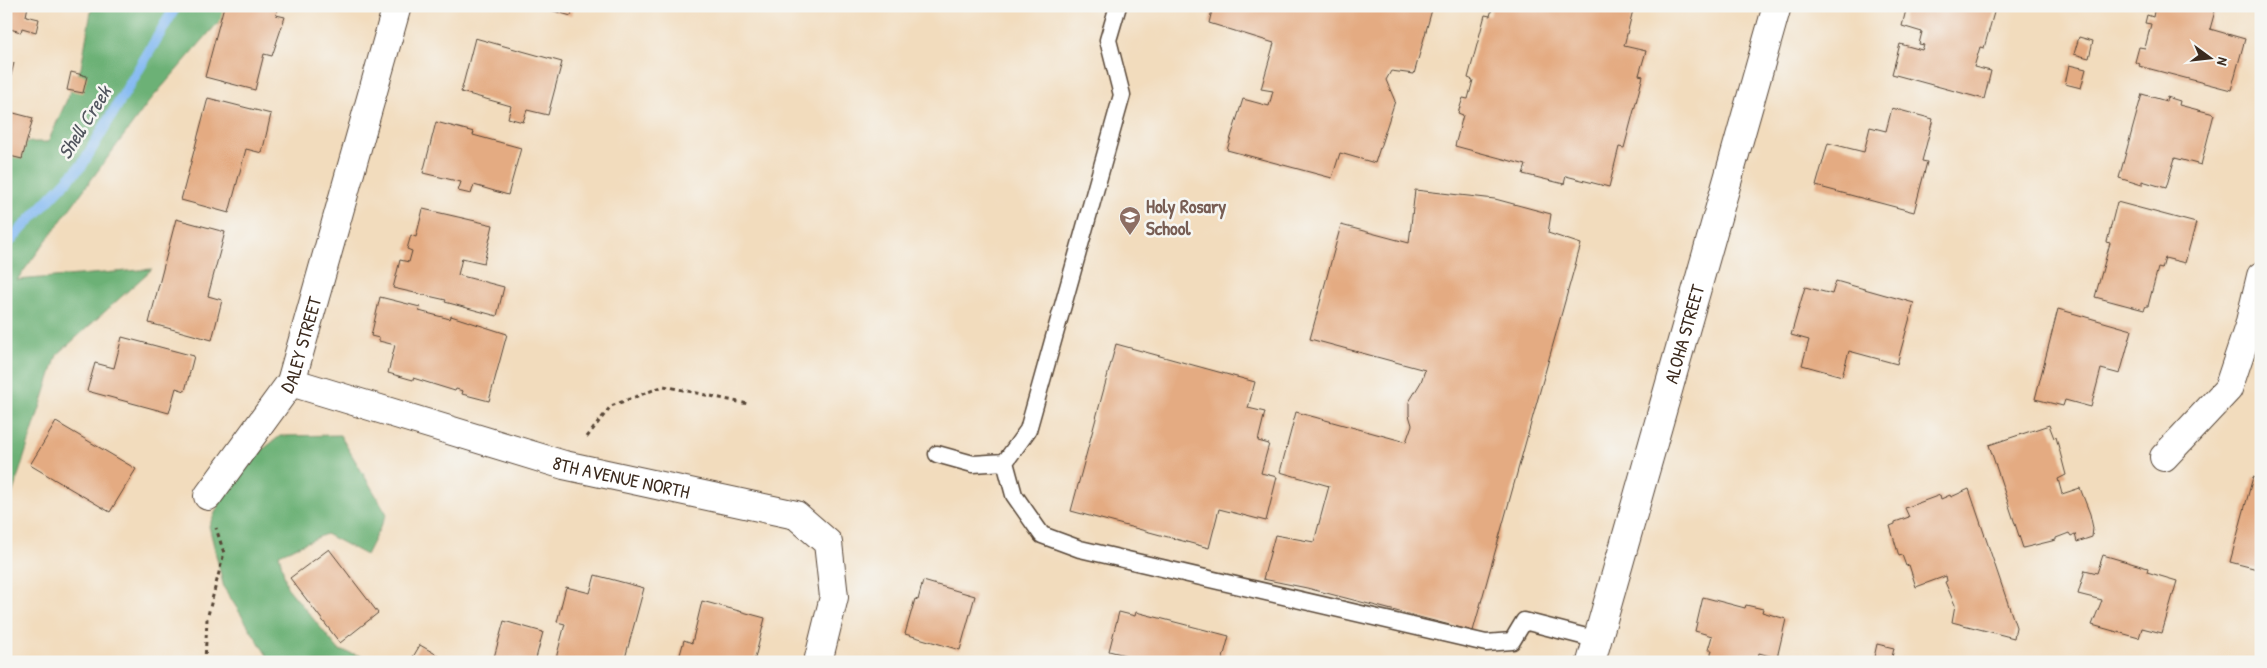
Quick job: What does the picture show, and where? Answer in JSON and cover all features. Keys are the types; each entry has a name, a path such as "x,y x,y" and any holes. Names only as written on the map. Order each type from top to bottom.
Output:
{"street":[{"name":"DALEY STREET","path":"208,496 292,382 397,6"},
{"name":"ALOHA STREET","path":"1594,651 1777,6"},
{"path":"2164,458 2228,389 2249,326 2261,276"},
{"name":"8TH AVENUE NORTH","path":"292,382 564,465 796,515 828,543 834,597 818,662"}],"lane":[{"path":"1005,462 1028,430 1122,95 1108,40 1118,6"},
{"path":"937,454 973,464 1005,462"},
{"path":"1005,462 1014,495 1042,535 1080,549 1486,643 1512,641 1524,620 1594,651"}],"path":[{"path":"564,465 611,406 664,386 748,404"},
{"path":"205,662 207,619 224,553 208,496"}],"green space":[{"path":"92,6 242,6 215,26 148,103 17,280 152,269 57,355 6,513 6,142 48,142 81,68"},
{"path":"340,435 387,514 366,555 326,534 279,554 287,587 339,650 384,662 221,662 221,657 268,657 224,588 209,526 234,472 280,436"}],"building":[{"path":"6,6 28,6 26,16 39,19 36,32 22,28 21,32 6,28"},
{"path":"224,6 278,6 276,15 285,17 272,56 264,54 255,90 205,77"},
{"path":"537,6 573,6 571,16"},
{"path":"1213,6 1433,6 1414,74 1391,71 1386,80 1395,101 1375,163 1340,153 1332,178 1227,150 1243,99 1269,106 1273,91 1261,89 1274,43 1209,23"},
{"path":"1493,6 1634,6 1624,46 1646,51 1639,75 1643,76 1624,148 1619,147 1609,187 1566,176 1564,184 1523,174 1526,165 1455,146 1463,115 1458,113 1463,98 1468,99 1473,80 1468,78 1485,15 1490,16"},
{"path":"1907,6 1986,6 1995,9 1984,48 1980,47 1974,67 1991,71 1984,99 1892,74 1900,44 1922,50 1924,45 1919,44 1922,32 1902,26"},
{"path":"2155,6 2199,6 2215,11 2210,29 2245,39 2231,90 2139,66 2140,64 2135,62 2139,47 2145,48 2151,24 2145,23 2147,15 2153,17"},
{"path":"2079,37 2093,41 2089,58 2074,54"},
{"path":"475,38 562,62 548,115 527,110 523,122 508,118 511,106 461,92"},
{"path":"6,61 14,63 7,92 6,92"},
{"path":"2069,65 2086,69 2081,88 2065,84"},
{"path":"71,72 87,76 83,93 67,90"},
{"path":"2142,94 2166,101 2167,97 2180,101 2179,105 2214,114 2201,165 2175,158 2166,188 2142,181 2142,185 2119,178"},
{"path":"208,98 271,114 262,153 246,149 229,213 181,200"},
{"path":"1892,108 1933,119 1922,161 1927,162 1914,212 1816,186 1828,143 1864,152 1870,127 1886,131"},
{"path":"6,111 33,118 22,159 6,155"},
{"path":"436,122 474,132 473,135 521,148 508,195 474,185 471,194 458,191 461,182 423,173"},
{"path":"1415,190 1495,199 1551,214 1548,233 1581,244 1473,631 1307,588 1263,579 1275,535 1314,542 1329,486 1280,472 1296,412 1406,442 1412,425 1409,415 1409,402 1421,382 1425,370 1310,339 1341,225 1409,243"},
{"path":"2117,202 2196,223 2185,263 2165,258 2162,269 2158,268 2148,306 2144,310 2095,297 2110,243 2107,242"},
{"path":"423,209 493,225 484,263 462,258 458,275 504,287 497,316 445,302 446,300 393,288 400,260 409,262 412,251 407,249 411,235 416,237"},
{"path":"176,219 225,232 208,296 222,300 212,340 149,323"},
{"path":"1836,281 1914,303 1897,364 1849,351 1842,376 1802,365 1809,340 1791,335 1805,287 1832,294"},
{"path":"380,297 420,307 419,311 450,319 451,316 507,334 489,401 462,394 463,391 456,389 455,391 413,378 413,380 388,373 395,345 379,341 379,338 371,336"},
{"path":"2058,309 2132,330 2120,374 2101,369 2091,407 2065,400 2063,406 2035,399"},
{"path":"122,337 194,356 185,391 176,388 169,413 87,391 95,363 114,368"},
{"path":"1116,344 1255,382 1248,408 1265,412 1258,441 1269,444 1261,473 1277,477 1266,521 1219,509 1209,548 1071,511"},
{"path":"56,422 136,469 110,512 30,465"},
{"path":"2049,425 2054,438 2056,437 2066,475 2058,479 2062,494 2080,488 2090,514 2093,528 2092,537 2077,542 2075,534 2071,536 2069,533 2056,538 2056,540 2023,548 1989,445"},
{"path":"2253,477 2261,480 2261,570 2230,562"},
{"path":"1969,489 2016,627 2014,638 1952,622 1955,605 1945,582 1947,581 1946,576 1916,587 1909,565 1906,566 1902,555 1899,556 1890,526 1909,517 1905,508 1940,495 1941,499 1950,495 1951,497"},
{"path":"329,549 378,613 340,643 290,578"},
{"path":"2103,555 2148,568 2147,572 2177,581 2162,633 2142,628 2139,638 2092,625 2102,600 2078,594 2085,570 2097,573"},
{"path":"595,575 644,588 624,662 555,662 565,624 557,622 566,587 590,593"},
{"path":"923,581 975,596 960,650 905,634 915,599 918,600"},
{"path":"1703,597 1745,608 1746,605 1763,609 1762,612 1786,619 1777,658 1759,653 1757,662 1709,662 1712,650 1708,650 1712,636 1695,631"},
{"path":"702,601 765,618 754,662 678,662 684,640 692,643"},
{"path":"1119,612 1135,616 1136,612 1229,636 1222,662 1124,662 1125,655 1109,651"},
{"path":"504,621 543,632 535,662 493,661"},
{"path":"1877,644 1894,648 1891,662 1873,662"},
{"path":"420,645 439,656 435,662 410,662"}],"waterway":[{"name":"Shell Creek","path":"6,245 82,165 176,6"}],"place":[{"name":"Holy Rosary School","path":"1130,236"}]}
